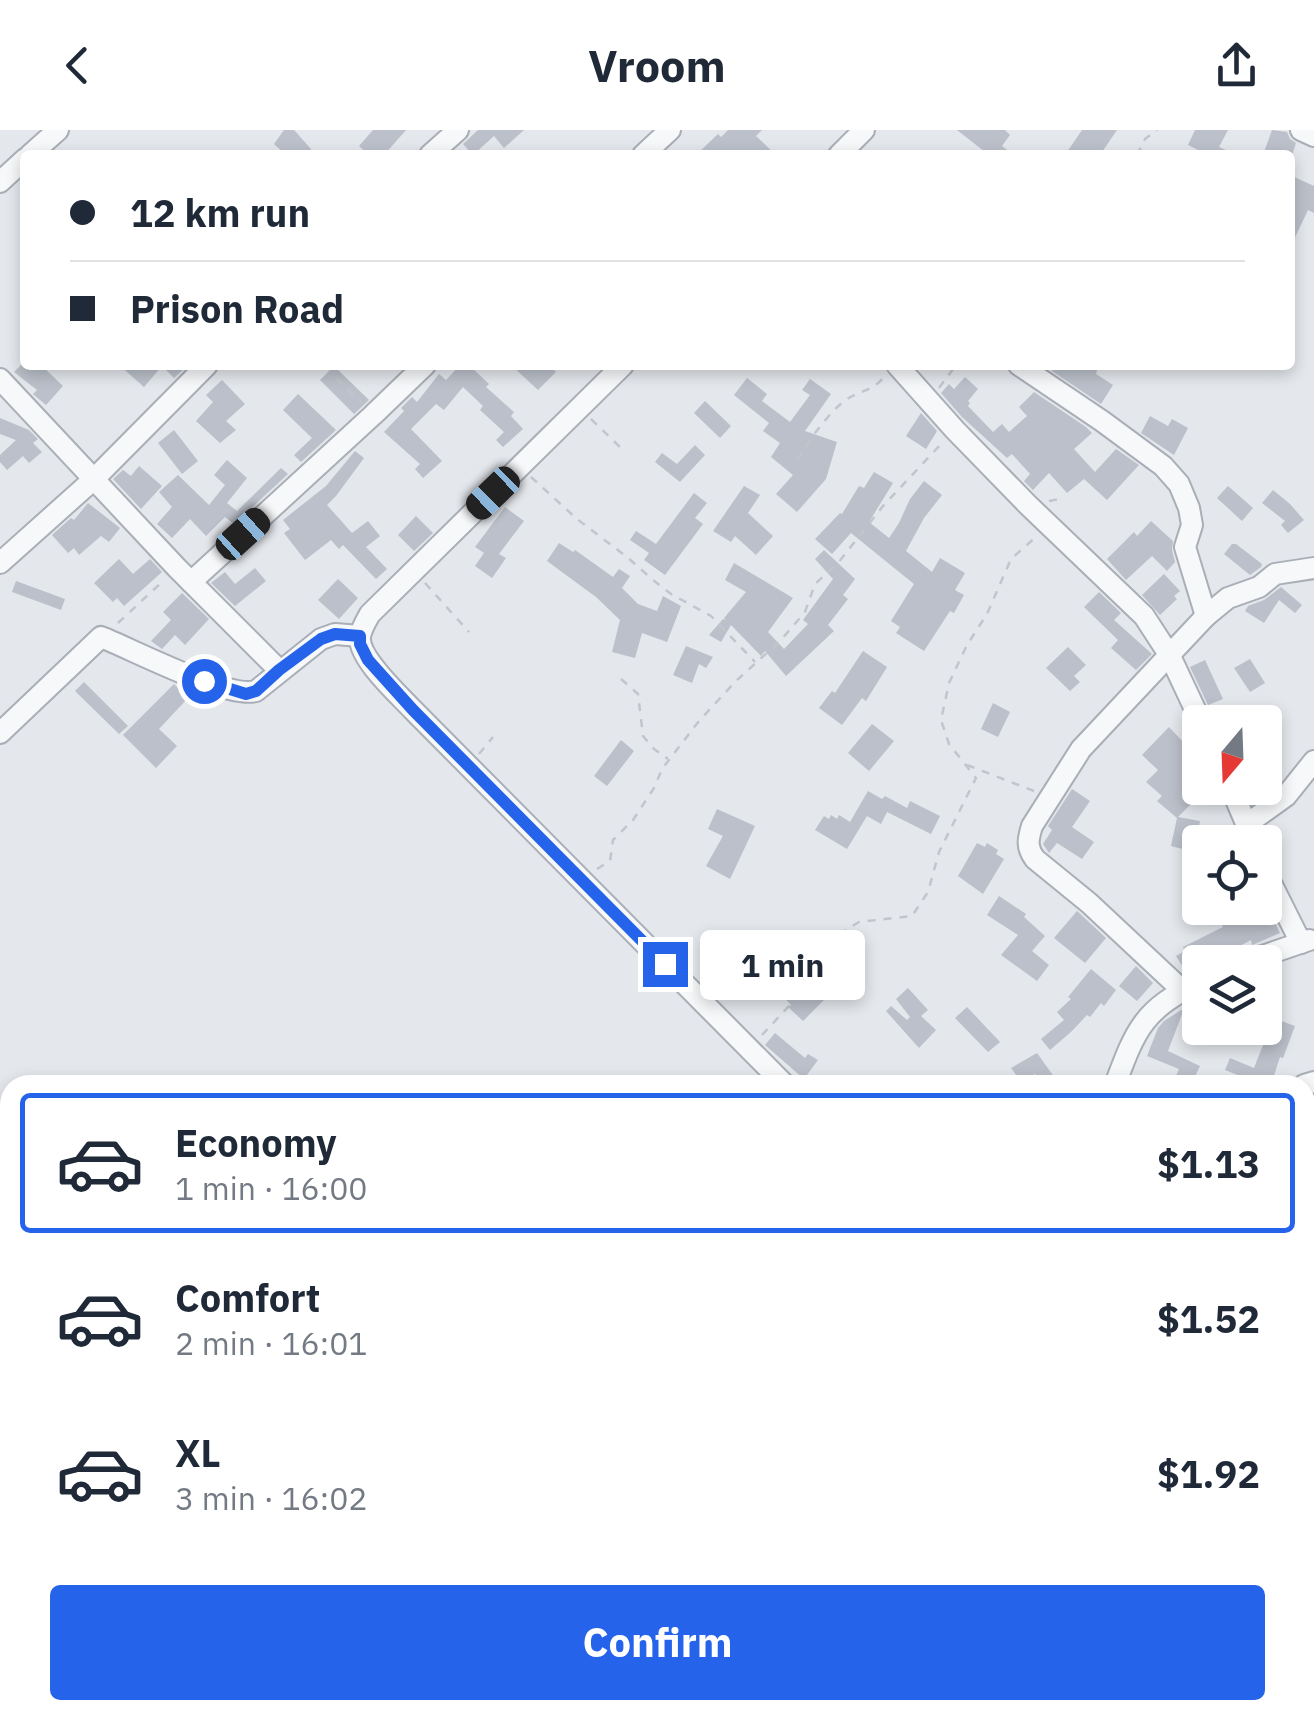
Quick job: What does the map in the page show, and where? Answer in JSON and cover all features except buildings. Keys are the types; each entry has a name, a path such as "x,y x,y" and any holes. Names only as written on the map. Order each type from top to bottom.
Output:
{"street":[{"path":"36,150 58,130"},
{"path":"648,150 670,130"},
{"path":"844,150 864,130"},
{"path":"1301,130 1314,136"},
{"path":"0,182 20,164"},
{"path":"0,564 94,479 202,370"},
{"path":"184,575 373,415 420,370"},
{"path":"618,370 370,614 360,644 368,660 413,710 776,1075"},
{"path":"891,370 928,400 1144,616 1170,656 1193,705"},
{"path":"1026,370 1163,466 1179,484 1192,525 1185,547 1206,616"},
{"path":"0,379 279,670"},
{"path":"1182,979 1035,859 1029,851 1032,826 1081,749 1206,616 1228,598 1259,586 1275,574 1314,568"},
{"path":"0,733 102,637 204,681 246,694 256,691 321,639 335,634 360,636"},
{"path":"1258,825 1314,761"},
{"path":"1282,899 1308,941 1282,950"},
{"path":"1119,1075 1140,1026 1154,1009 1182,992"}],"path":[{"path":"1140,150 1156,130"},
{"path":"330,370 373,415"},
{"path":"797,460 840,404 852,394 876,387 891,370"},
{"path":"928,400 952,370"},
{"path":"580,407 621,448"},
{"path":"580,879 610,861 614,840 721,696 781,640 805,612 814,584 838,563 882,506 954,430"},
{"path":"520,467 653,580 711,616 756,663"},
{"path":"749,1049 802,992 836,936 858,922 912,916 928,892 939,852 976,778 949,744 941,720 949,683 1012,559 1049,525"},
{"path":"414,571 469,632"},
{"path":"102,637 184,575"},
{"path":"620,679 638,694 643,736 654,750 670,760"},
{"path":"468,766 493,737"},
{"path":"965,764 1049,796"}],"route":[{"path":"204,681 246,694 256,691 321,639 335,634 360,636 368,660 413,710 665,964"}]}
